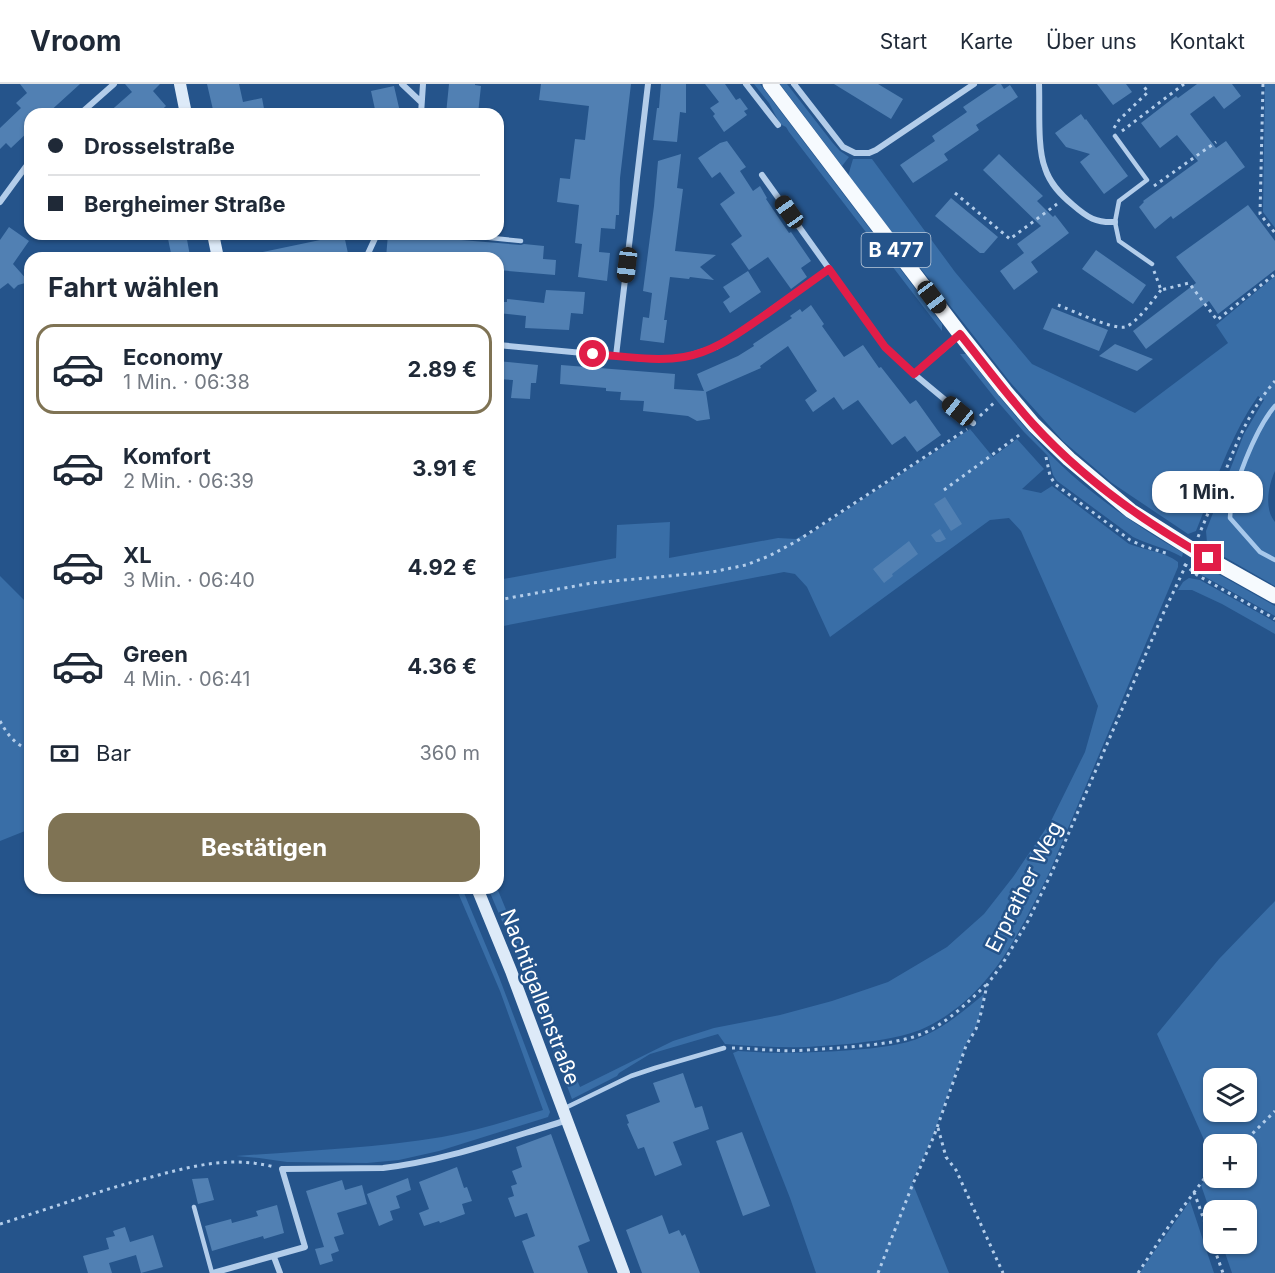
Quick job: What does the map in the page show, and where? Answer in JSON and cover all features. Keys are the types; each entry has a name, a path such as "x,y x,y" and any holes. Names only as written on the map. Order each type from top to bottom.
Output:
{"main road":[{"path":"180,84 185,108"},
{"name":"B 477","path":"770,84 960,334 1027,417 1069,459 1131,511 1193,550 1275,596"},
{"name":"Nachtigallenstraße","path":"479,894 511,971 624,1273"}],"street":[{"path":"87,108 114,84"},
{"path":"402,84 421,102"},
{"path":"421,108 423,84"},
{"path":"616,356 648,84"},
{"path":"746,84 778,125"},
{"path":"794,84 843,147 855,153 869,153 876,150 974,84"},
{"path":"1039,84 1042,159 1049,178 1065,198 1092,219 1099,222 1115,222"},
{"path":"0,201 24,169"},
{"path":"762,174 885,347 973,423"},
{"path":"504,346 616,356 667,359 686,357 708,350 742,331 829,269"},
{"path":"914,374 960,334"},
{"path":"213,1273 305,1247 282,1169 383,1168 441,1158 565,1114"},
{"path":"274,1257 280,1273"}],"lane":[{"path":"1115,136 1147,180 1119,201 1115,222 1119,241 1152,264"},
{"path":"504,239 521,241"},
{"path":"565,1114 631,1076 724,1048"},
{"path":"195,1207 213,1273"}],"path":[{"path":"1142,84 1148,92 1116,124 1115,136 1184,84"},
{"path":"1263,84 1260,214 1275,233"},
{"path":"1147,180 1152,188 1216,142"},
{"path":"955,193 1010,239 1065,198"},
{"path":"1152,264 1161,290"},
{"path":"1058,305 1111,326 1124,327 1134,321 1161,290 1189,283 1217,320 1275,274"},
{"name":"Erprather Weg","path":"878,1273 934,1136 966,1046 976,1029 987,985 1028,921 1052,872 1158,625 1193,550 1242,431 1252,411 1275,381"},
{"path":"504,599 592,583 712,572 746,566 797,541 969,428 995,402"},
{"path":"944,490 1022,433"},
{"path":"0,721 18,745 24,748"},
{"path":"724,1048 807,1050 863,1046 900,1040 924,1033 944,1022 987,985"},
{"path":"1252,1134 1275,1111"},
{"path":"938,1128 946,1157 956,1170 1003,1273"},
{"path":"0,1224 116,1187 182,1169 236,1161 257,1162 282,1169"},
{"path":"1138,1273 1203,1180"},
{"path":"1194,1192 1223,1273"}],"shaded area":[{"path":"754,84 760,84 942,324 942,331 786,127 780,124 769,103"},
{"path":"780,84 787,84 832,142 849,157 842,166"},
{"path":"1265,84 1275,84 1275,228 1263,212"},
{"path":"853,159 872,159 955,272 1032,364 1135,413 1228,343 1216,325 1275,276 1275,471 1270,483 1268,504 1275,522 1275,586 1214,551 1207,543 1206,531 1244,434 1264,400 1258,396 1248,411 1223,462 1196,531 1188,534 1112,483 1063,441 1010,382 848,176"},
{"path":"960,354 966,354 1020,421 1064,468 1117,511 1183,553 1182,557 1133,537 1057,481 1048,456 998,402"},
{"path":"970,429 993,457 1017,439 1044,469 1022,489 1041,493 1052,486 1129,544 1161,553 1178,562 1178,567 1050,871 1013,942 995,969 971,996 929,1026 902,1036 875,1041 766,1047 725,1044 718,1034 650,1054 617,1076 572,1099 522,968 491,894 500,894 580,1087 673,1041 714,1028 780,1015 832,1001 888,982 947,947 984,914 1013,877 1051,821 1085,752 1098,706 1021,531 1009,518 990,520 830,637 807,587 795,574 784,572 504,626 504,579 616,558 617,525 670,522 669,558 778,538 796,539 803,535 804,538"},
{"path":"1204,566 1275,606 1275,616 1200,574 1198,570"},
{"path":"0,576 24,600 24,831 0,841"},
{"path":"1189,578 1200,580 1275,622 1275,634 1192,590 1178,590"},
{"path":"459,894 464,894 499,977 550,1112 548,1117 439,1151 399,1160 367,1163 287,1162 236,1156 416,1141 480,1128 543,1110 500,991"},
{"path":"1275,901 1275,1273 1232,1273 1225,1254 1257,1254 1257,1200 1206,1200 1201,1185 1203,1183 1203,1188 1257,1188 1257,1134 1203,1134 1203,1138 1157,1034 1219,959"},
{"path":"984,994 978,1022 965,1046 933,1136 912,1182 949,1273 816,1273 790,1198 733,1053 738,1051 824,1052 898,1044 924,1036 940,1027"},
{"path":"1190,1201 1203,1240 1203,1254 1208,1254 1214,1273 1140,1273"}],"building":[{"path":"20,84 80,84 54,108 24,108 24,136 11,148 6,143 0,149 0,128 21,108 16,103 27,93"},
{"path":"125,84 160,84 153,91 166,106 164,108 114,108 132,92"},
{"path":"207,84 239,84 243,102 262,98 264,108 213,108"},
{"path":"449,84 481,86 479,108 447,108"},
{"path":"541,84 631,84 620,178 619,215 616,215 615,229 601,228 599,252 610,253 607,281 578,277 582,244 575,243 579,205 557,202 560,178 570,179 575,139 585,140 589,106 539,100"},
{"path":"661,84 686,84 686,113 680,112 677,142 653,140"},
{"path":"705,84 725,84 736,100 740,98 748,109 744,111 747,115 724,132 710,108 719,102"},
{"path":"834,84 878,84 903,99 891,119"},
{"path":"997,84 1001,84 1004,89 1010,85 1018,97 976,125 979,130 944,154 948,160 913,183 900,165 935,141 932,136 967,112 963,107"},
{"path":"1097,84 1126,84 1132,92 1113,105"},
{"path":"1197,84 1232,84 1241,96 1224,109 1214,96 1190,114 1216,148 1226,141 1245,167 1173,219 1171,216 1155,229 1139,207 1143,201 1198,161 1177,135 1160,148 1141,123 1176,96 1178,98"},
{"path":"394,86 399,108 375,108 371,91"},
{"path":"1081,114 1128,176 1104,194 1080,162 1090,154 1066,147 1055,133"},
{"path":"727,141 746,167 740,171 753,191 760,186 789,233 791,232 811,261 801,268 807,277 791,289 768,257 749,270 731,244 742,236 720,204 735,193 720,172 712,178 698,158 720,143"},
{"path":"681,154 677,188 683,189 675,251 716,255 700,267 714,280 670,277 664,320 667,320 664,343 640,340 643,317 649,318 652,293 643,291 658,161"},
{"path":"999,154 1043,196 1037,201 1053,217 1055,215 1069,233 1031,262 1038,272 1014,290 1000,271 1024,253 1017,244 1041,226 983,170"},
{"path":"951,198 998,237 984,253 980,253 935,216"},
{"path":"1248,205 1275,241 1275,270 1218,314 1209,301 1146,349 1133,331 1196,283 1176,257"},
{"path":"9,227 24,238 24,240 29,241 13,264 24,276 24,283 14,289 8,283 0,289 0,240"},
{"path":"168,240 187,240 189,252 171,252"},
{"path":"320,240 345,240 348,252 263,252"},
{"path":"388,240 461,240 544,246 543,259 556,260 555,275 504,271 504,252 386,252"},
{"path":"1096,250 1146,285 1133,304 1082,269"},
{"path":"748,271 761,292 730,313 723,302 730,297 723,287"},
{"path":"546,290 585,292 583,314 571,313 569,330 525,328 526,316 504,314 504,302 507,302 507,299 544,303"},
{"path":"811,305 824,324 822,326 844,357 863,345 879,368 881,367 910,404 916,400 941,435 917,452 905,436 892,445 858,400 843,410 834,397 813,412 805,400 817,391 788,346 760,366 761,368 706,392 710,419 697,421 688,416 643,411 644,401 620,400 621,392 606,391 606,388 560,384 561,365 675,374 674,389 704,391 697,374 738,356 792,318 790,316 800,309 802,312"},
{"path":"1052,308 1108,330 1099,351 1043,329"},
{"path":"1115,344 1153,359 1137,371 1099,356"},
{"path":"504,362 538,365 536,383 531,383 530,399 511,398 513,380 504,379"},
{"path":"945,497 962,524 951,531 934,504"},
{"path":"940,529 946,539 936,542 931,535"},
{"path":"909,541 918,554 884,583 873,569"},
{"path":"683,1073 695,1108 702,1106 709,1129 673,1142 682,1165 655,1176 644,1147 638,1149 627,1124 629,1123 626,1115 660,1102 653,1083"},
{"path":"742,1132 770,1206 743,1216 716,1141"},
{"path":"551,1134 590,1241 578,1246 588,1273 534,1273 522,1241 535,1236 527,1213 515,1217 508,1198 514,1196 511,1186 517,1184 512,1171 522,1167 516,1147"},
{"path":"457,1167 464,1188 467,1187 472,1201 462,1204 465,1214 424,1226 419,1213 429,1209 419,1182"},
{"path":"208,1178 214,1200 198,1204 192,1179"},
{"path":"408,1178 411,1190 396,1196 400,1208 390,1211 393,1220 379,1226 367,1194"},
{"path":"342,1180 345,1190 362,1185 367,1204 337,1213 344,1234 334,1237 339,1251 331,1254 333,1261 320,1265 315,1249 324,1247 306,1191"},
{"path":"277,1205 284,1233 264,1239 263,1236 212,1251 205,1226 231,1219 232,1223 258,1216 256,1211"},
{"path":"662,1215 669,1234 679,1230 682,1236 685,1234 700,1273 642,1273 626,1230"},
{"path":"125,1227 130,1242 153,1235 163,1267 141,1273 136,1255 109,1263 112,1273 88,1273 83,1256 109,1249 106,1238 115,1236 113,1231"}],"waterway":[{"path":"1275,406 1260,429 1246,459 1235,491 1230,518 1260,552 1275,560"}],"route":[{"path":"593,354 667,359 701,353 716,347 742,331 829,269 885,347 914,374 960,334 1034,425 1101,488 1131,511 1208,558"}]}
